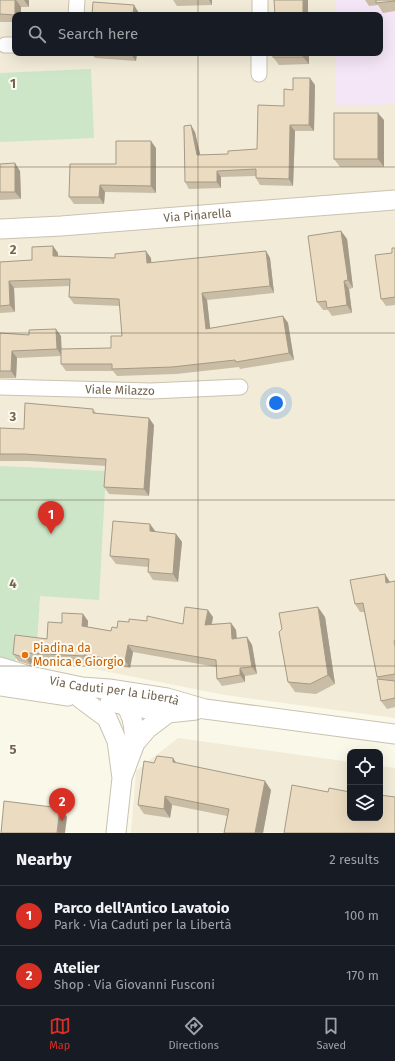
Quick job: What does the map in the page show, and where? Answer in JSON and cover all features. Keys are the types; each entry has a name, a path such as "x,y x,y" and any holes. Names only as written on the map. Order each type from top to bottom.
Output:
{"street":[{"path":"76,12 77,0"},
{"path":"260,0 260,12"},
{"path":"259,56 259,74"},
{"name":"Via Pinarella","path":"0,229 61,226 395,200"},
{"name":"Viale Milazzo","path":"0,387 151,391 240,387"},
{"name":"Via Caduti per la Libertà","path":"0,667 30,676 74,685 167,698 205,709 395,734"},
{"name":"Via Caduti per la Libertà","path":"0,686 126,705 168,713 205,709"},
{"path":"109,689 126,705 134,726 135,743"},
{"path":"80,698 108,718 117,741 122,778 116,833"},
{"path":"122,778 135,743 147,729 168,713"}],"shaded area":[{"path":"0,0 395,0 395,718 225,695 3,651 0,647"},
{"path":"336,0 395,0 395,104 335,106 335,56 383,56 383,12 336,12"},
{"path":"178,738 347,762 347,821 383,821 383,766 395,768 395,833 131,833 136,771"}],"green space":[{"path":"91,69 94,138 0,142 0,73"},
{"path":"0,466 106,471 99,600 40,596 37,643 19,641 15,663 0,660"}],"building":[{"path":"0,0 15,0 15,12 12,12 12,15 0,14"},
{"path":"274,0 303,0 303,12 275,12"},
{"path":"376,0 395,0 395,1 376,3"},
{"path":"93,2 134,5 133,12 92,12"},
{"path":"273,56 303,56 303,57"},
{"path":"293,78 310,78 309,125 290,125 289,179 256,178 256,169 217,171 217,182 185,182 184,126 191,125 197,155 228,154 228,151 257,149 258,105 284,106 284,89 293,90"},
{"path":"334,113 378,113 378,159 334,159"},
{"path":"116,141 151,141 151,186 100,185 99,197 69,197 70,164 116,164"},
{"path":"15,163 15,192 0,192 0,164"},
{"path":"341,231 348,280 344,281 347,305 327,308 326,301 317,302 308,236"},
{"path":"53,246 53,256 115,258 115,254 146,251 147,263 266,251 270,286 202,293 206,329 283,316 289,353 236,362 235,360 172,367 112,369 112,364 61,364 61,349 111,348 111,336 122,336 119,299 69,297 70,279 9,281 10,305 0,306 0,262 32,260 32,247"},
{"path":"392,248 395,248 395,297 381,299 375,255 392,253"},
{"path":"56,329 57,349 12,351 11,371 0,371 0,333 29,335 29,330"},
{"path":"25,403 93,409 93,413 149,418 144,489 104,487 106,459 0,454 0,428 24,429"},
{"path":"113,521 150,524 150,531 176,534 173,574 148,572 149,559 110,556"},
{"path":"385,574 386,583 395,581 395,674 377,677 363,603 355,604 350,580"},
{"path":"185,607 208,610 205,625 231,623 232,639 247,637 252,667 240,668 240,675 217,679 216,660 128,645 125,661 84,655 27,653 26,658 13,654 15,635 47,639 48,622 62,623 62,613 83,614 82,626 111,631 112,627 117,628 118,621 129,622 129,619 147,621 147,616 183,624"},
{"path":"318,607 328,675 310,684 288,682 279,632 282,629 279,613"},
{"path":"377,679 395,681 395,698 381,701"},
{"path":"157,756 173,758 173,762 265,781 255,833 224,833 229,809 165,796 164,809 138,805 144,761 154,763"},
{"path":"292,785 328,792 329,788 347,791 347,821 383,821 383,795 395,797 395,833 284,833"},
{"path":"4,801 60,808 57,833 1,833"}],"place":[{"name":"Parco dell'Antico Lavatoio","path":"51,534"},
{"name":"Piadina da Monica e Giorgio","path":"25,655"},
{"name":"Atelier","path":"62,821"}]}
